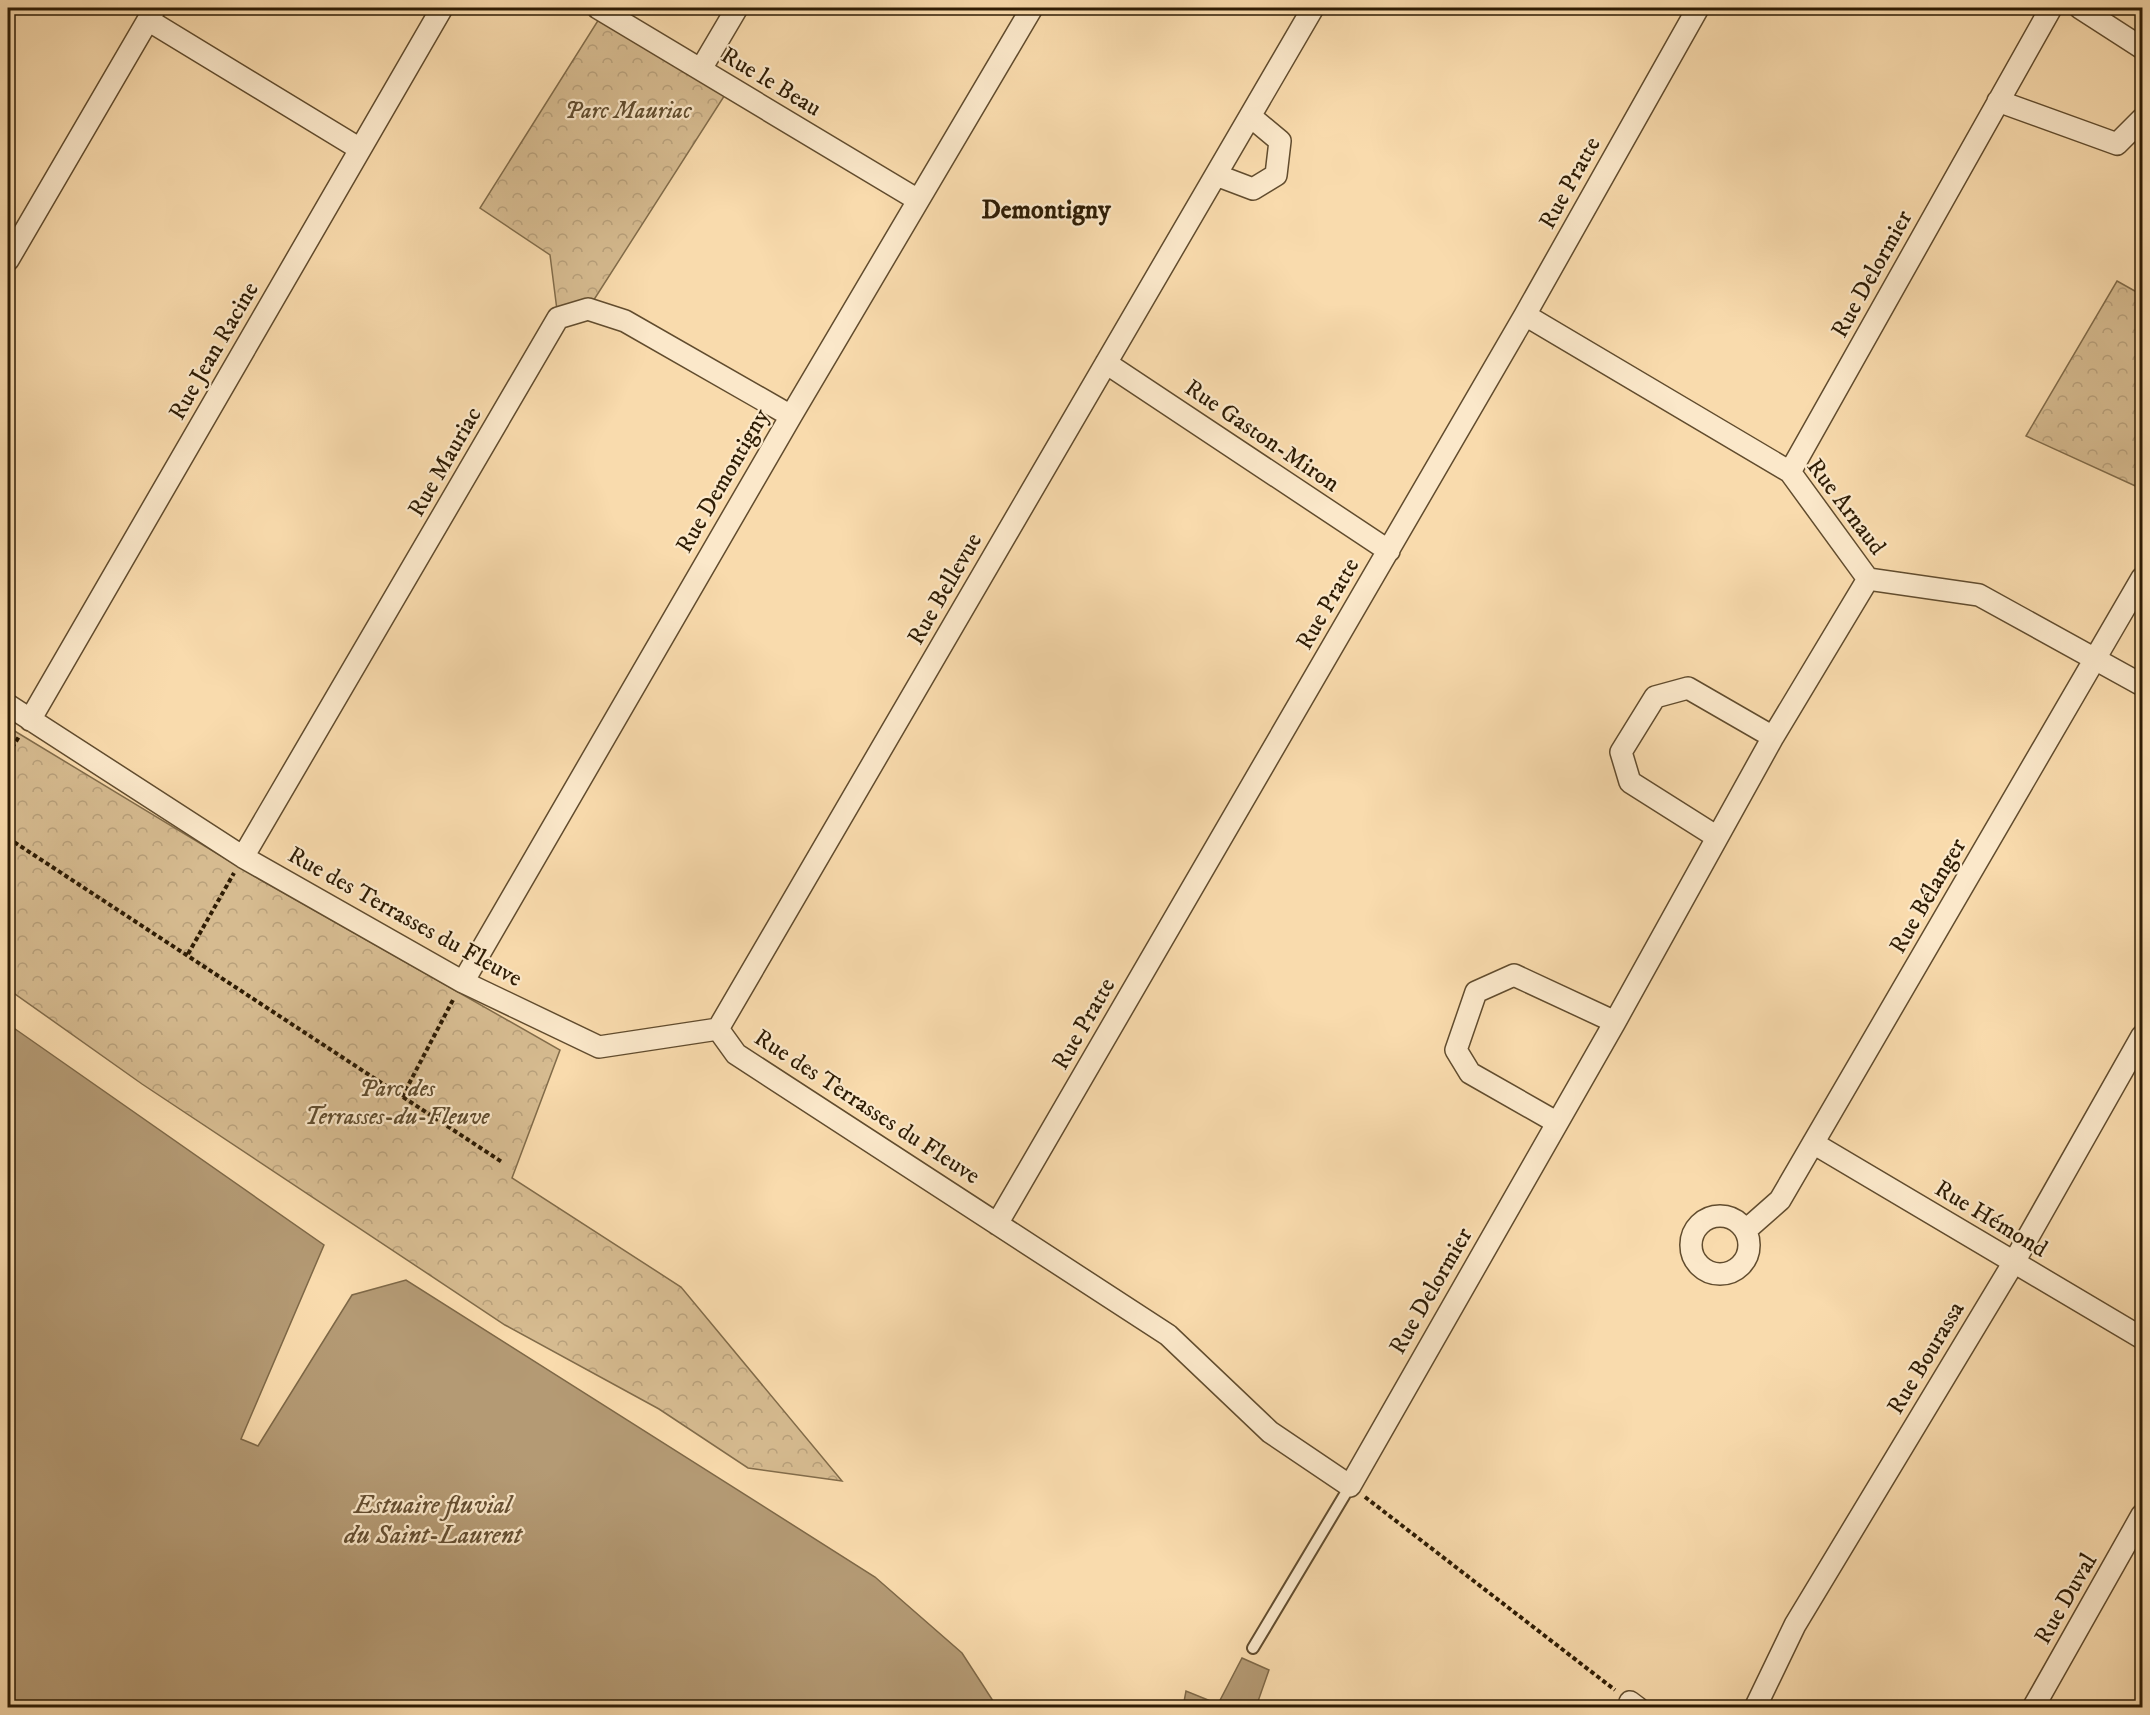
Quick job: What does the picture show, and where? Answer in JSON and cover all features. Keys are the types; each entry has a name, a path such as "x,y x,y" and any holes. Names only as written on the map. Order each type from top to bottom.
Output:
{"street":[{"name":"Rue Jean Racine","path":"30,720 442,8"},
{"name":"Rue le Beau","path":"598,8 918,200"},
{"path":"701,69 737,8"},
{"name":"Rue Demontigny","path":"463,982 790,416 1032,8"},
{"name":"Rue Bellevue","path":"718,1029 1313,8"},
{"name":"Rue Pratte","path":"998,1224 1525,315 1698,8"},
{"name":"Rue Delormier","path":"1790,472 2051,8"},
{"path":"2080,8 2142,48"},
{"path":"8,260 152,14 360,149"},
{"path":"1998,101 2117,144 2142,119"},
{"path":"1216,175 1253,189 1276,175 1280,141 1250,116"},
{"name":"Rue Mauriac","path":"243,857 558,318 588,309 625,321 790,416"},
{"name":"Rue Arnaud","path":"1525,315 1790,472 1868,579 1979,595 2096,657 2142,685"},
{"name":"Rue Gaston-Miron","path":"1106,363 1389,551"},
{"name":"Rue Bélanger","path":"1746,1230 1780,1200 2142,578"},
{"name":"Rue Delormier","path":"1350,1486 1615,1022 1773,737 1868,579"},
{"path":"1717,837 1630,782 1621,752 1655,698 1688,688 1773,737"},
{"name":"Rue des Terrasses du Fleuve","path":"8,705 243,857 463,982 599,1047 718,1029 736,1054 1168,1335 1269,1432 1350,1486"},
{"path":"1556,1122 1470,1073 1465,1065 1456,1050 1476,992 1514,975 1615,1022"},
{"name":"Rue Bourassa","path":"1755,1707 1795,1625 2014,1262 2142,1036"},
{"name":"Rue Hémond","path":"1813,1143 2142,1338"},
{"name":"Rue Duval","path":"2033,1707 2142,1515"}],"lane":[{"path":"1253,1648 1350,1486"}],"path":[{"path":"8,838 502,1162"},
{"path":"188,954 243,857"},
{"path":"402,1097 463,982"},
{"path":"1350,1486 1634,1705"}],"green space":[{"name":"Parc Mauriac","path":"604,11 730,87 588,309 558,318 550,255 480,208"},
{"path":"2117,281 2142,295 2142,489 2026,436"},
{"name":"Parc des Terrasses-du-Fleuve","path":"8,727 259,879 560,1050 512,1178 681,1287 842,1481 748,1468 659,1409 505,1325 142,1084 8,989"}],"water":[{"name":"Estuaire fluvial du Saint-Laurent","path":"8,1024 324,1245 241,1439 258,1446 352,1295 406,1280 875,1577 962,1653 997,1707 8,1707"},
{"path":"1242,1658 1269,1670 1256,1707 1183,1707 1186,1691 1218,1704"}],"waterway":[{"path":"8,14 11,8"}],"district":[{"name":"Demontigny","path":"1046,210"}]}
